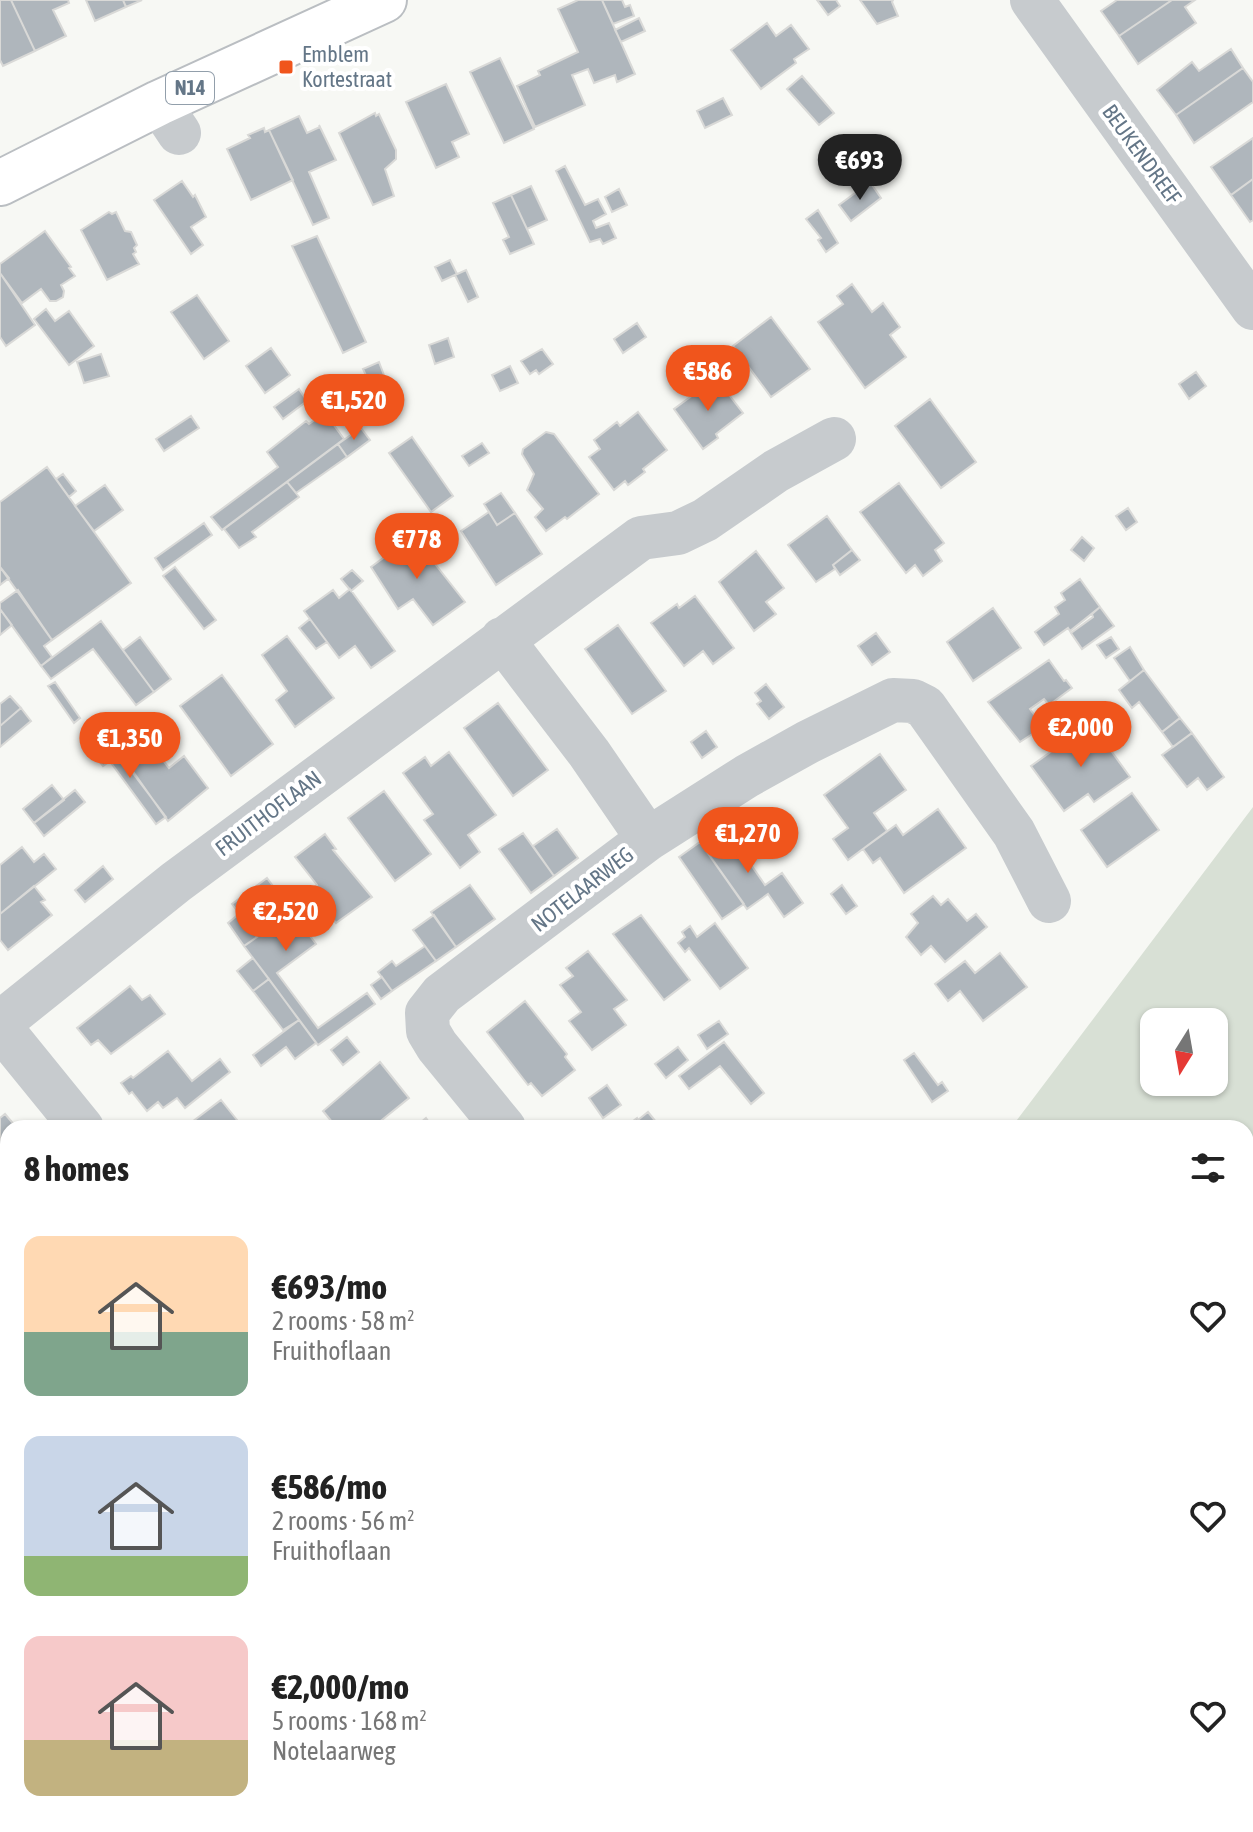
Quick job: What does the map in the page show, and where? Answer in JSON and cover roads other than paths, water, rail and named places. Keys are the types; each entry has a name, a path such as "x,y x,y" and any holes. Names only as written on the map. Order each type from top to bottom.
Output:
{"main road":[{"name":"N14","path":"0,183 169,118 384,0"}],"street":[{"name":"BEUKENDREEF","path":"1032,0 1253,308"},
{"name":"FRUITHOFLAAN","path":"0,1025 176,882 641,538 678,533 705,520 776,471 834,439"},
{"path":"502,639 589,753 648,839"},
{"name":"NOTELAARWEG","path":"497,1120 428,1031 427,1013 442,994 648,839 747,776 893,700 913,701 925,707 1014,833 1049,901"},
{"path":"0,1025 76,1120"}],"place":[{"name":"Emblem Kortestraat","path":"286,67"}]}
